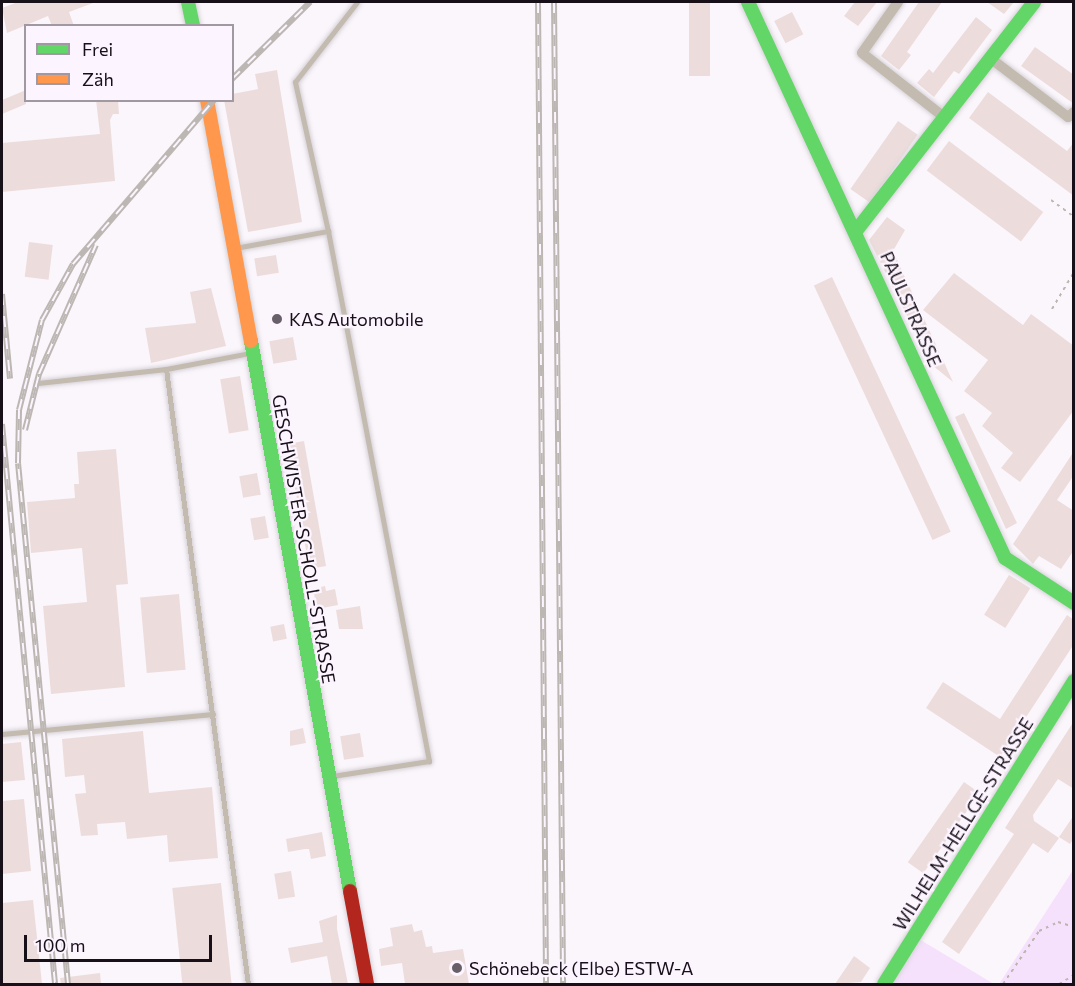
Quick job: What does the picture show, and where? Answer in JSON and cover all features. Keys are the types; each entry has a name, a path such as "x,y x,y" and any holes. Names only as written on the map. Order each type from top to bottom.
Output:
{"street":[{"path":"188,2 193,24"},
{"name":"PAULSTRASSE","path":"748,2 856,231 1005,558 1074,603"},
{"path":"898,2 862,53 944,117"},
{"path":"856,231 1034,2"},
{"path":"990,58 1068,117 1074,112"},
{"name":"GESCHWISTER-SCHOLL-STRASSE","path":"207,102 367,984"},
{"name":"WILHELM-HELLGE-STRASSE","path":"884,984 1074,681"}],"lane":[{"path":"329,776 429,761 328,231 295,82 357,2"},
{"path":"234,248 328,231"},
{"path":"38,383 166,369 252,352"},
{"path":"166,369 248,984"},
{"path":"2,734 213,714"}],"path":[{"path":"1051,200 1074,217"},
{"path":"1052,309 1074,272"},
{"path":"1003,984 1039,931 1058,922 1074,927"},
{"path":"1059,984 1074,975"}],"shaded area":[{"path":"1073,870 1073,984 999,984"},
{"path":"919,939 994,984 891,984"}],"building":[{"path":"18,2 93,2 69,12 73,24 51,24 48,16 24,24 7,33 2,8"},
{"path":"689,2 710,2 710,76 689,76"},
{"path":"855,2 877,2 858,26 844,16"},
{"path":"919,2 942,2 907,52 911,55 899,70 881,56"},
{"path":"987,2 1014,2 1004,14"},
{"path":"792,12 803,34 786,43 774,21"},
{"path":"976,17 992,30 959,74 954,71 934,97 917,83 929,69 933,73"},
{"path":"1035,47 1074,75 1074,104 1021,66"},
{"path":"277,70 302,222 248,232 224,102 234,102 234,94 258,89 255,74"},
{"path":"24,91 26,104 2,114 2,100"},
{"path":"988,92 1067,151 1074,142 1074,196 969,118"},
{"path":"96,102 118,102 119,114 113,114 110,120 115,181 2,192 2,143 100,134"},
{"path":"898,121 918,135 870,203 850,189"},
{"path":"949,141 1043,212 1021,242 927,171"},
{"path":"887,217 905,230 893,251 953,382 932,365 869,240"},
{"path":"29,242 53,245 49,280 25,277"},
{"path":"276,255 279,273 257,276 254,258"},
{"path":"954,273 1023,325 1031,314 1074,346 1074,410 1020,482 1001,468 1013,453 982,426 992,413 964,391 988,360 923,310"},
{"path":"832,277 951,532 933,540 814,285"},
{"path":"211,288 226,346 151,363 145,328 196,323 190,292"},
{"path":"293,337 297,360 273,364 269,341"},
{"path":"240,376 249,430 229,433 220,379"},
{"path":"964,413 1017,523 1006,529 955,417"},
{"path":"304,441 326,566 309,569 287,444"},
{"path":"116,449 128,584 116,585 125,687 51,694 43,606 87,602 82,548 31,553 27,502 75,498 74,484 79,484 77,452"},
{"path":"1074,451 1074,475 1057,500 1074,511 1074,550 1061,569 1039,556 1033,564 1013,544"},
{"path":"257,473 261,495 243,498 239,476"},
{"path":"265,516 269,538 254,540 250,519"},
{"path":"1009,575 1030,588 1005,628 984,615"},
{"path":"325,586 326,591 335,589 338,605 317,609 313,589"},
{"path":"179,594 186,670 147,673 140,597"},
{"path":"360,606 363,629 339,629 336,610"},
{"path":"1067,615 1074,620 1074,644 1000,757 926,708 943,682 1000,719"},
{"path":"284,624 287,639 273,641 270,627"},
{"path":"1074,721 1074,789 1058,779 1033,815 1034,821 1059,838 1048,853 1033,843 959,954 942,942 1014,834 1005,828"},
{"path":"303,728 306,743 290,746 290,731"},
{"path":"143,731 149,793 212,787 218,858 169,862 167,835 127,839 125,822 97,824 98,835 81,836 75,794 86,793 84,775 65,777 62,739"},
{"path":"360,733 364,757 344,760 340,736"},
{"path":"21,742 25,780 2,782 2,744"},
{"path":"964,782 980,793 923,873 908,862"},
{"path":"24,799 31,871 2,874 2,801"},
{"path":"1074,815 1074,838 1070,844 1059,837"},
{"path":"322,832 326,856 311,859 309,849 288,852 286,839"},
{"path":"291,871 295,897 278,899 274,874"},
{"path":"221,883 232,983 182,984 172,888"},
{"path":"33,900 42,984 2,984 2,903"},
{"path":"337,915 337,929 348,984 332,984 327,956 291,963 288,948 323,942 319,921"},
{"path":"412,924 414,932 422,930 426,947 432,946 433,953 463,949 469,984 405,984 402,963 381,966 379,949 393,946 390,928"},
{"path":"854,956 870,968 861,982 835,984"},
{"path":"100,973 101,984 61,984 60,978"}],"railway":[{"path":"234,77 310,2"},
{"path":"538,2 546,984"},
{"path":"554,2 563,984"},
{"path":"68,984 18,463 19,410 42,320 73,264 212,102"},
{"path":"25,430 39,374 96,245"},
{"path":"2,294 10,379"},
{"path":"2,424 55,984"}],"traffic: fast":[{"path":"188,2 193,24"},
{"path":"748,2 1005,558 1074,603"},
{"path":"856,231 1034,2"},
{"path":"251,341 350,891"},
{"path":"884,984 1074,681"}],"traffic: slow":[{"path":"207,102 251,341"}],"traffic: jam":[{"path":"350,891 367,984"}],"place":[{"name":"KAS Automobile","path":"277,319"},
{"name":"Schönebeck (Elbe) ESTW-A","path":"457,968"}]}
